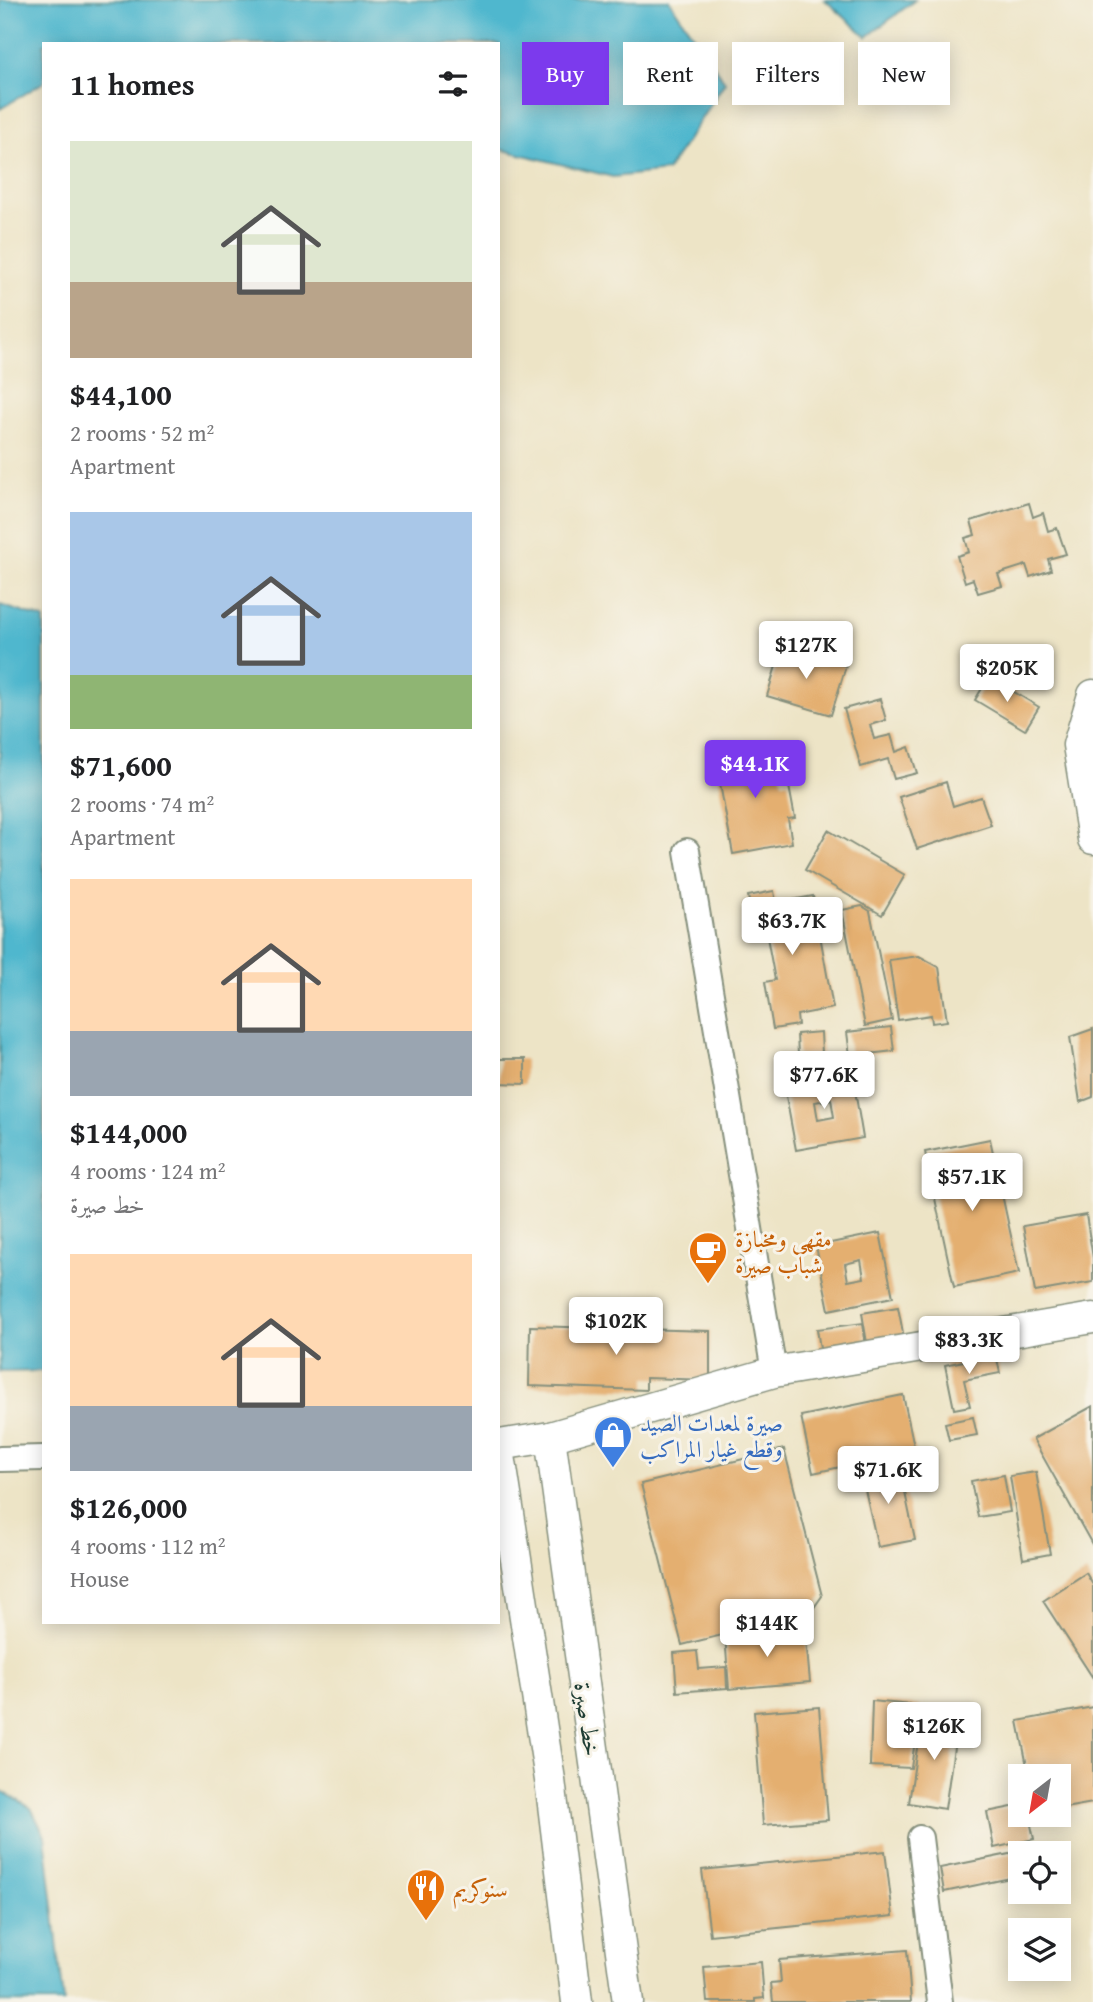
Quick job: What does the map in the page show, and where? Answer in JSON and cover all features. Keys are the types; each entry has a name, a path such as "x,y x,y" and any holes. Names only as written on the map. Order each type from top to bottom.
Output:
{"street":[{"path":"1093,695 1077,745 1093,839"},
{"path":"687,851 774,1372"},
{"path":"500,1447 550,1437 774,1372 1093,1318"},
{"name":"خط صيرة","path":"550,1437 628,2002"},
{"name":"خط صيرة","path":"500,1454 550,1780 577,2002"},
{"path":"0,1459 42,1458"},
{"path":"920,1838 940,2002"}],"water":[{"path":"0,0 669,0 698,42 623,42 623,105 710,105 667,171 613,177 500,149 500,42 42,42 42,83 0,109"},
{"path":"825,0 915,0 867,37"},
{"path":"718,72 725,82 718,93"},
{"path":"0,605 42,618 42,1371 0,1372"},
{"path":"0,1790 31,1808 45,1836 64,2002 0,2002"}],"building":[{"path":"1029,503 1033,517 1043,513 1048,531 1057,528 1066,554 1048,559 1051,570 1030,577 1026,565 998,574 1002,586 978,593 973,579 965,582 957,556 969,552 965,538 975,535 971,521"},
{"path":"782,646 846,666 831,715 767,696"},
{"path":"989,677 1039,707 1025,730 975,700"},
{"path":"880,699 886,720 870,725 874,739 891,735 896,752 909,747 917,773 894,779 888,759 861,767 844,709"},
{"path":"775,746 782,782 788,781 795,818 788,819 792,843 733,854 715,757"},
{"path":"946,782 953,806 981,797 991,825 917,849 899,797"},
{"path":"828,830 905,875 882,915 805,870"},
{"path":"774,891 776,903 813,896 833,1008 797,1015 798,1025 773,1029 765,982 775,980 767,937 756,939 748,896"},
{"path":"862,906 870,911 892,1020 865,1026 842,910"},
{"path":"919,956 939,967 947,1021 932,1023 931,1015 898,1020 889,960"},
{"path":"891,1027 894,1051 850,1056 847,1032"},
{"path":"1093,1029 1093,1097 1080,1102 1070,1037"},
{"path":"821,1032 822,1054 798,1055 797,1034"},
{"path":"500,1059 525,1059 525,1084 500,1083"},
{"path":"852,1073 863,1138 796,1150 784,1085","holes":["831,1099 834,1117 818,1120 815,1102"]},
{"path":"990,1139 1019,1273 954,1287 925,1152"},
{"path":"1086,1215 1093,1258 1093,1282 1035,1292 1023,1226"},
{"path":"880,1233 893,1297 829,1310 816,1246","holes":["861,1260 864,1278 848,1281 845,1264"]},
{"path":"898,1307 905,1343 868,1349 862,1313"},
{"path":"863,1323 867,1356 822,1362 817,1329"},
{"path":"530,1326 710,1331 710,1380 646,1378 646,1390 529,1386"},
{"path":"996,1354 1000,1373 964,1380 970,1406 954,1409 945,1365"},
{"path":"903,1395 915,1451 895,1455 896,1461 855,1470 854,1464 813,1473 801,1416"},
{"path":"1093,1406 1093,1546 1033,1439"},
{"path":"973,1417 977,1435 949,1440 945,1423"},
{"path":"784,1449 822,1596 810,1613 682,1645 641,1484"},
{"path":"899,1464 915,1540 878,1547 861,1472"},
{"path":"1036,1472 1050,1554 1023,1559 1010,1476"},
{"path":"1004,1475 1010,1512 978,1517 971,1481"},
{"path":"1086,1573 1093,1585 1093,1678 1043,1601"},
{"path":"805,1628 810,1682 729,1689 725,1635"},
{"path":"697,1651 699,1669 726,1667 727,1688 677,1692 674,1653"},
{"path":"872,1701 920,1706 911,1768 870,1766"},
{"path":"819,1707 828,1820 763,1825 754,1712"},
{"path":"1093,1707 1093,1803 1071,1807 1071,1764 1027,1764 1018,1721"},
{"path":"922,1714 958,1720 945,1809 909,1803"},
{"path":"1008,1808 1008,1827 1031,1827 1034,1839 1008,1841 1008,1845 994,1848 987,1812"},
{"path":"885,1851 893,1916 710,1935 702,1870"},
{"path":"1008,1854 1008,1879 944,1892 940,1868"},
{"path":"907,1950 911,2002 773,2002 771,1983 781,1982 779,1960"},
{"path":"761,1962 764,1998 755,1999 755,2002 707,2002 704,1967"}],"place":[{"name":"مقهى ومخبازة شباب صيرة","path":"708,1285"},
{"name":"صيرة لمعدات الصيد وقطع غيار المراكب","path":"613,1469"},
{"name":"سنوكريم","path":"426,1922"}]}
